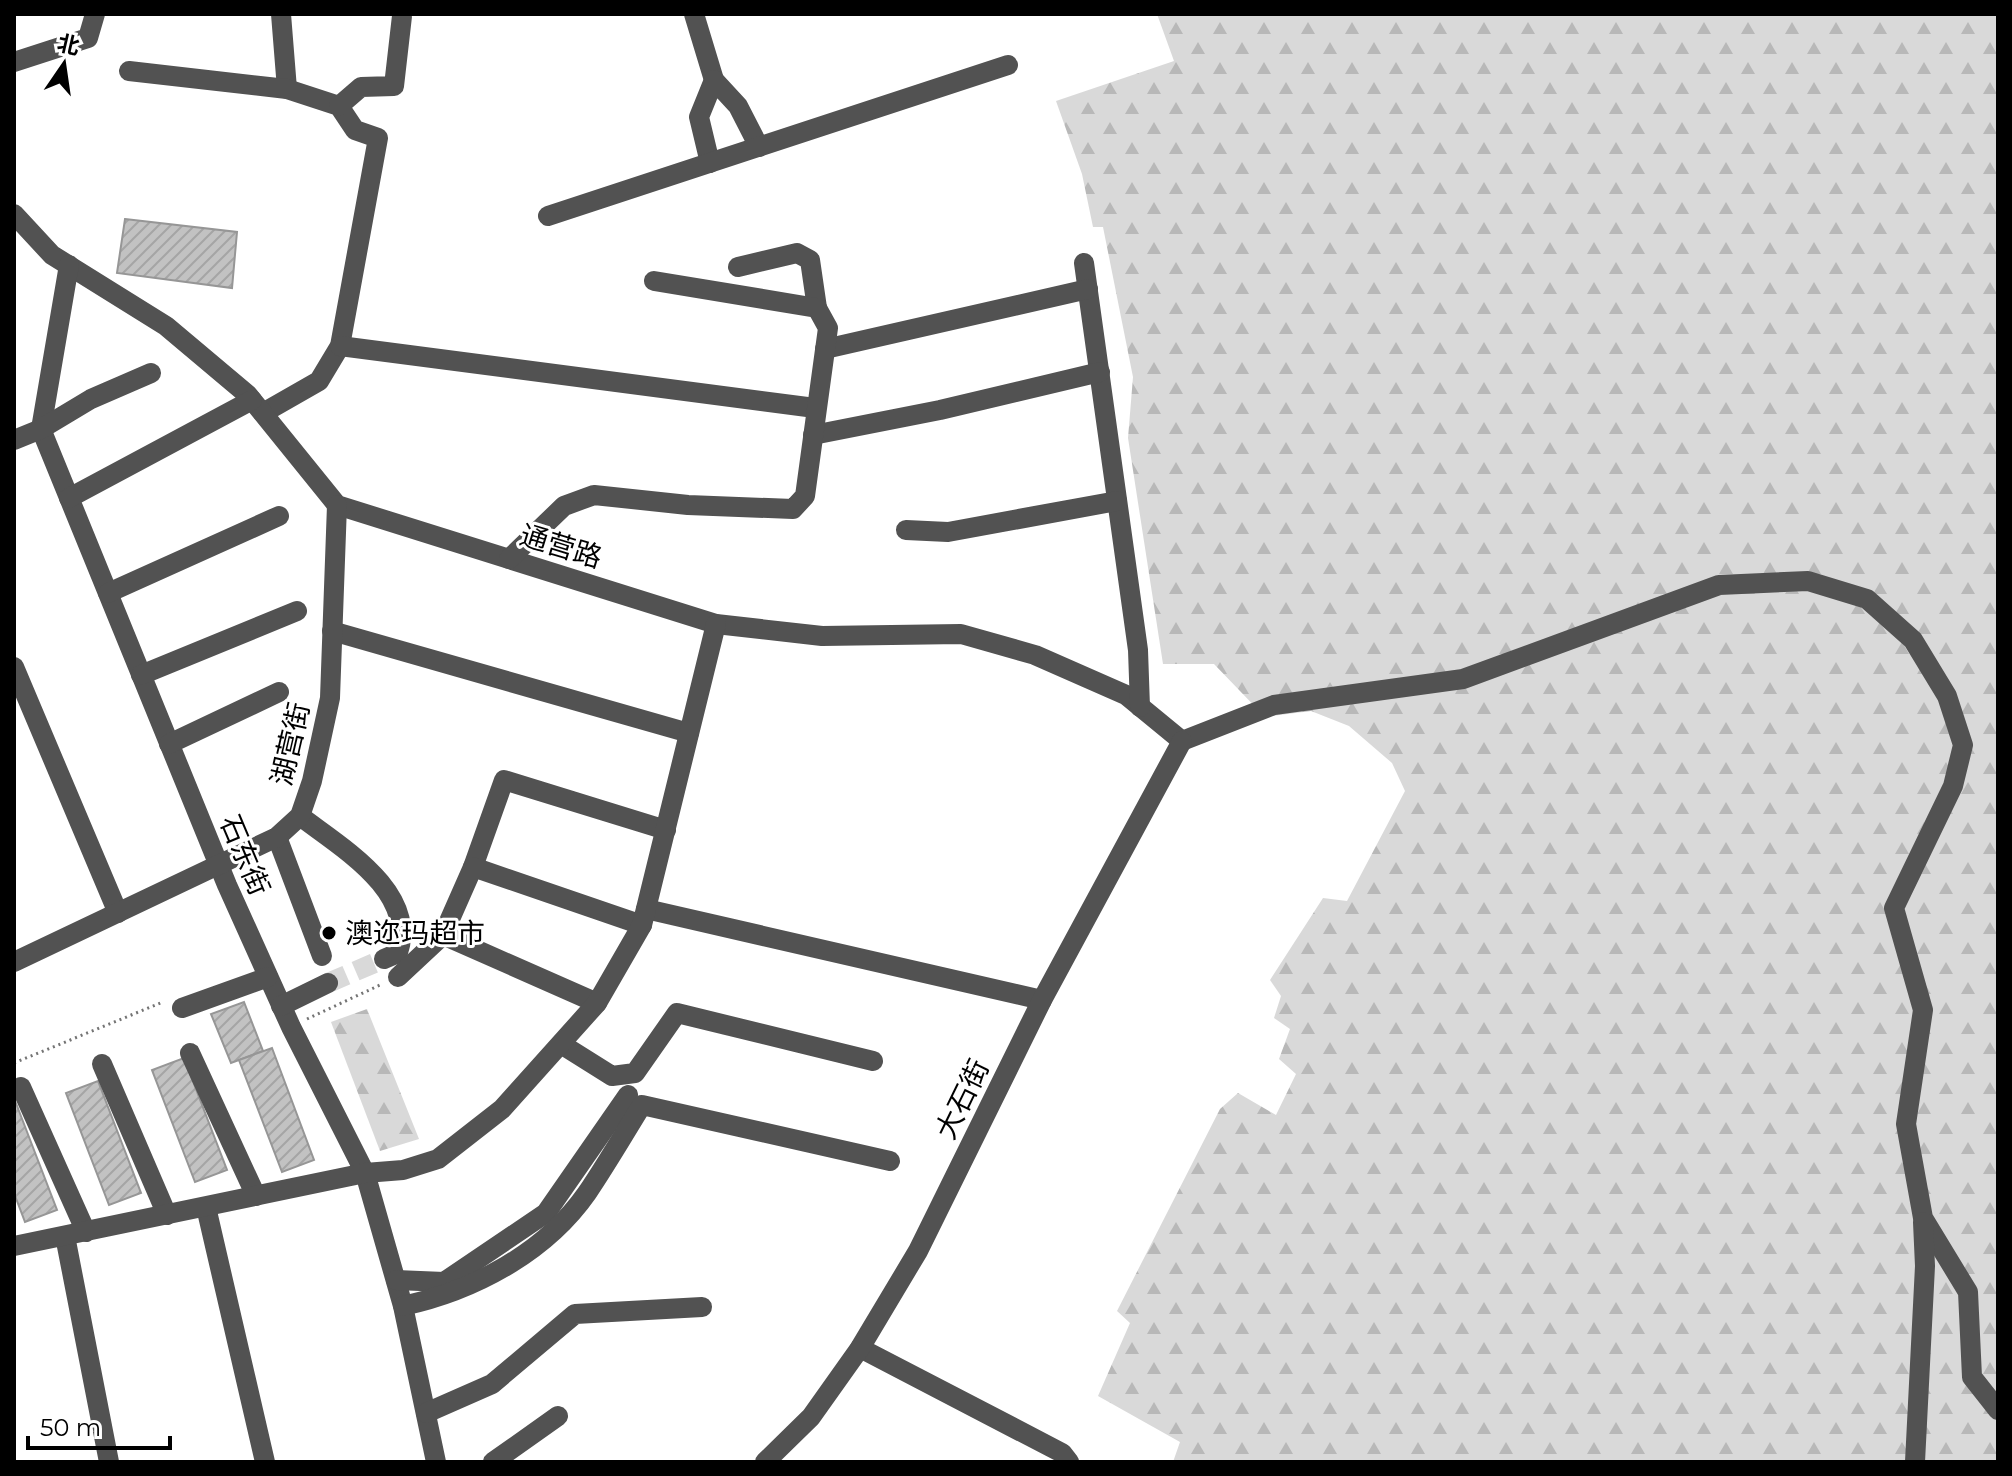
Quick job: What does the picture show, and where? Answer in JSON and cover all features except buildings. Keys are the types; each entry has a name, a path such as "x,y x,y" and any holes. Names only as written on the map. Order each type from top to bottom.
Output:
{"street":[{"path":"14,62 88,38 95,14"},
{"path":"281,14 287,89"},
{"path":"694,14 714,80 738,106 759,147"},
{"path":"339,106 361,87 394,86 402,16"},
{"path":"548,216 1008,65"},
{"path":"69,498 257,407 319,381 340,346 378,138 355,130 339,106 287,89 129,71"},
{"path":"710,163 699,117 714,80"},
{"path":"14,214 52,255 166,326 257,407 337,505"},
{"path":"509,559 564,506 594,495 688,505 793,509 805,496 812,463 815,408 828,328 817,308 810,260 797,253 738,267"},
{"path":"1084,263 1138,650 1140,707"},
{"path":"41,429 69,265"},
{"path":"654,281 817,308"},
{"path":"825,349 1088,289"},
{"path":"340,346 815,408"},
{"path":"813,435 940,410 1100,372"},
{"path":"14,440 41,429 91,399 151,373"},
{"name":"石东街","path":"41,429 219,865 281,1006 365,1173 403,1306 436,1462"},
{"path":"906,530 948,532 1117,501"},
{"name":"通营路","path":"337,505 716,624 822,636 961,634 1035,655 1126,695 1182,741"},
{"name":"湖营街","path":"16,957 118,913 277,837 300,816 312,781 330,698 337,505"},
{"path":"108,593 279,516"},
{"path":"1182,741 1274,705 1463,679 1719,585 1808,581 1867,599 1913,640 1947,696 1963,745 1953,786 1894,908 1923,1010 1906,1124 1923,1218 1925,1266 1915,1462"},
{"path":"141,675 297,611"},
{"path":"14,1246 365,1173 403,1170 438,1159 502,1109 597,1003 644,917 716,624"},
{"path":"332,631 689,733"},
{"path":"14,667 118,913"},
{"path":"169,744 279,692"},
{"name":"大石街","path":"765,1462 811,1417 860,1348 918,1251 1042,1000 1182,741"},
{"path":"398,977 443,935 473,867 504,780 666,830"},
{"path":"300,816 362,864 392,899 405,932 398,953 384,959"},
{"path":"277,837 322,956"},
{"path":"473,867 644,917 1042,1000"},
{"path":"443,935 597,1003"},
{"path":"182,1008 268,977"},
{"path":"281,1006 328,983"},
{"path":"561,1044 612,1076 635,1073 677,1013 873,1061"},
{"path":"190,1053 256,1196"},
{"path":"102,1064 167,1215"},
{"path":"21,1087 86,1232"},
{"path":"396,1280 444,1282 546,1213 628,1095"},
{"path":"403,1306 436,1299 525,1257 585,1196 642,1105 890,1161"},
{"path":"206,1207 265,1462"},
{"path":"1923,1218 1968,1292 1972,1377 1998,1410"},
{"path":"65,1236 109,1462"},
{"path":"426,1413 492,1384 575,1314 702,1307"},
{"path":"860,1348 1062,1453 1069,1462"},
{"path":"493,1462 558,1416"}],"path":[{"path":"291,1027 398,977"},
{"path":"14,1063 160,1001 182,1008"}],"green space":[{"path":"1157,14 1998,14 1998,1462 1173,1462 1180,1442 1098,1396 1130,1323 1117,1311 1220,1109 1238,1093 1276,1115 1296,1074 1279,1059 1290,1029 1274,1018 1281,996 1270,980 1323,898 1347,901 1405,791 1392,763 1349,726 1311,711 1265,717 1214,664 1163,664 1128,438 1133,377 1103,227 1093,227 1082,174 1056,101 1174,61"},
{"path":"367,1009 419,1139 380,1151 331,1022"}],"tunnel":[{"path":"328,983 384,959"}],"place":[{"name":"澳迩玛超市","path":"329,933"}]}
